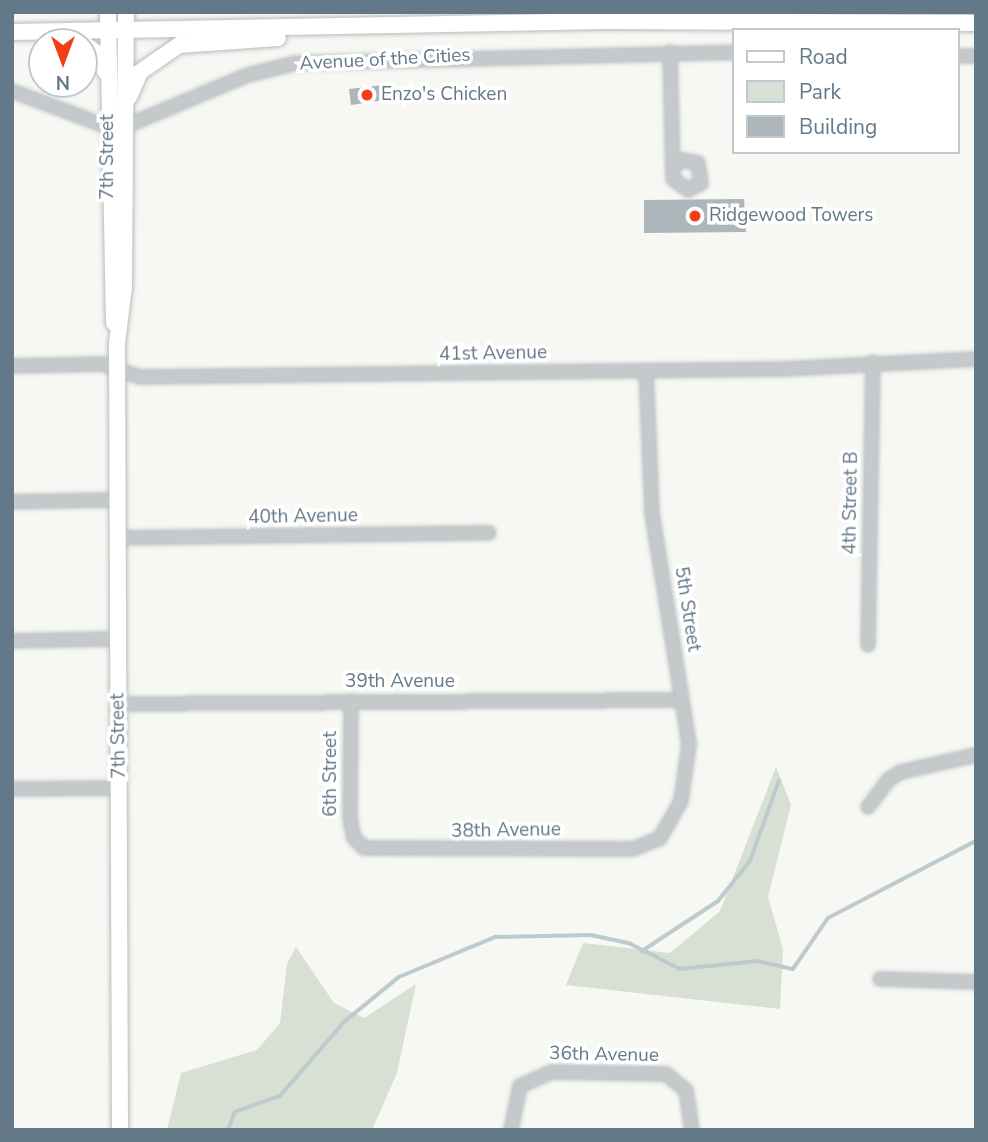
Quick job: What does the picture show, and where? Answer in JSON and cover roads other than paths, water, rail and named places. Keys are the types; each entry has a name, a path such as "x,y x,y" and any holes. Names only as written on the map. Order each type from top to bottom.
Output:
{"main road":[{"name":"7th Street","path":"108,12 108,83 118,122"},
{"name":"7th Street","path":"120,1130 117,343 111,307 118,122 126,12"},
{"name":"Avenue of the Cities","path":"12,32 435,24 976,23"},
{"path":"118,122 140,72 179,46 435,24"},
{"path":"98,55 108,83"}],"street":[{"path":"670,52 675,165"},
{"name":"Avenue of the Cities","path":"118,122 248,75 296,63 732,52"},
{"path":"12,90 118,122"},
{"name":"41st Avenue","path":"12,366 102,364 138,377 646,371 976,359"},
{"name":"4th Street B","path":"869,645 873,362"},
{"name":"5th Street","path":"646,371 652,512 689,744 687,780 674,815 654,844"},
{"path":"12,502 117,500"},
{"name":"40th Avenue","path":"119,538 489,533"},
{"path":"12,641 119,639"},
{"name":"39th Avenue","path":"118,704 682,700"},
{"name":"6th Street","path":"351,701 350,819 358,844"},
{"path":"869,807 888,780 901,772 976,755"},
{"path":"12,789 119,788"},
{"name":"38th Avenue","path":"358,844 396,852 633,849 654,844"},
{"path":"880,979 976,982"},
{"name":"36th Avenue","path":"511,1130 520,1086 540,1073 644,1072 666,1074 686,1090 692,1130"}],"waterway":[{"path":"642,951 718,901 750,861 779,781"},
{"path":"228,1130 235,1112 280,1096 344,1022 399,977 495,937 591,935 629,943 680,969 758,961 793,969 828,918 976,841"}],"place":[{"name":"Enzo's Chicken","path":"367,95"},
{"name":"Ridgewood Towers","path":"695,216"}]}
